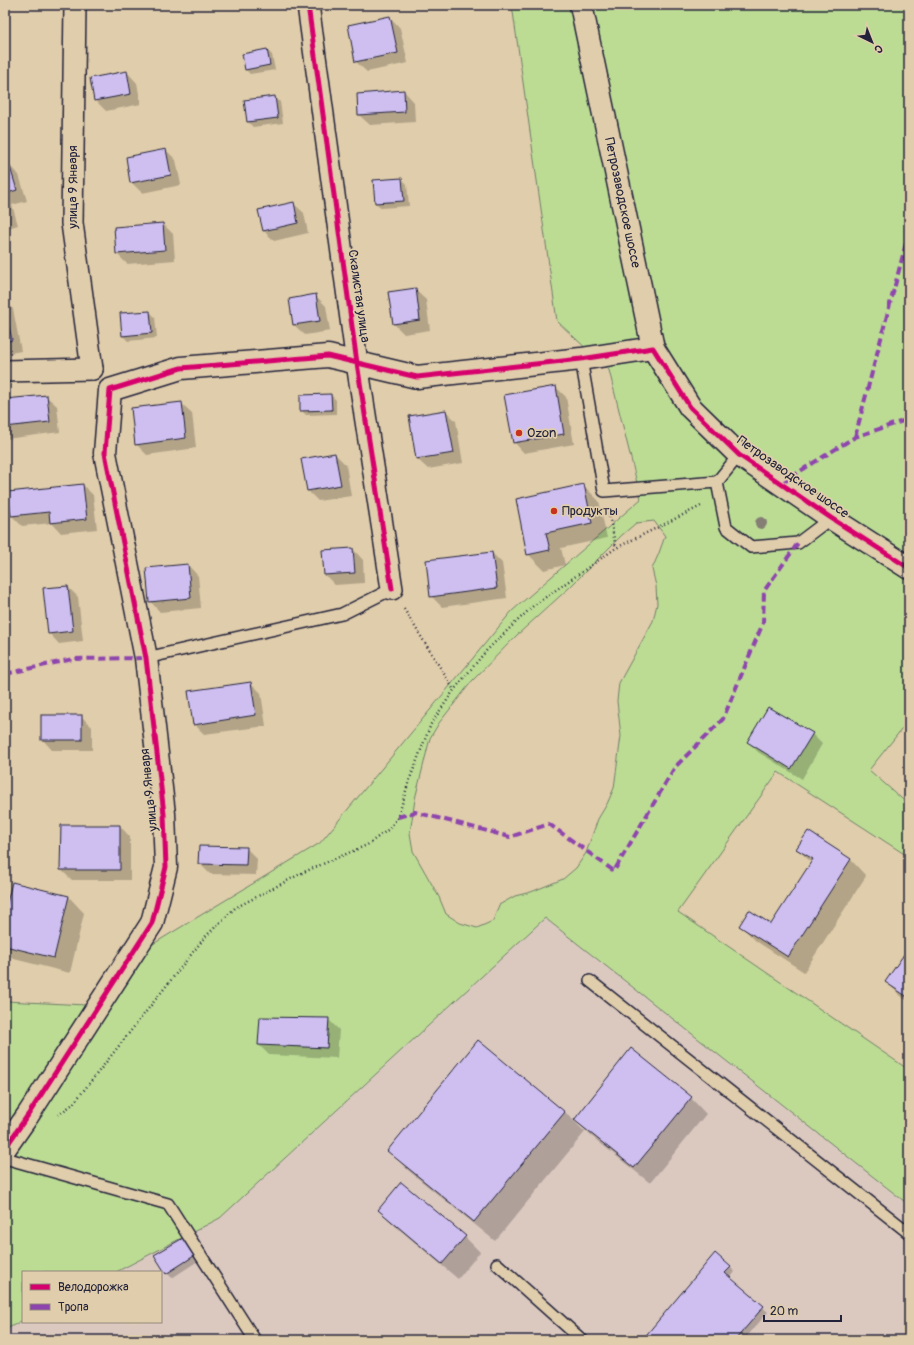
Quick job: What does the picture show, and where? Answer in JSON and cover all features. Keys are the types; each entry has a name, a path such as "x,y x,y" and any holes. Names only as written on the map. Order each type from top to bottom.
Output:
{"street":[{"name":"улица 9 Января","path":"75,5 72,223 92,369"},
{"name":"Скалистая улица","path":"308,5 357,363 392,589"},
{"name":"Петрозаводское шоссе","path":"581,5 653,348 690,407 739,455 831,518 909,568"},
{"path":"5,371 92,369 110,390 181,368 328,356 417,377 581,359 653,348"},
{"name":"улица 9 Января","path":"5,1148 28,1115 152,923 166,868 164,814 146,658 105,453 110,390"}],"lane":[{"path":"581,359 604,491 717,482 739,455"},
{"path":"717,482 726,527 751,546 798,543 831,518"},
{"path":"146,658 342,614 392,589"},
{"path":"590,981 909,1233"},
{"path":"5,1158 168,1204 255,1340"},
{"path":"497,1264 582,1340"}],"path":[{"path":"604,491 616,548"},
{"path":"54,1119 73,1104 205,937 234,908 304,872 367,845 389,829 398,817 409,781 431,724 454,690 486,651 533,606 616,548 720,497"},
{"path":"392,589 454,690"}],"shaded area":[{"path":"545,918 909,1205 909,1340 5,1340 5,1330 22,1321 22,1323 162,1323 162,1271 118,1271 220,1218"}],"green space":[{"path":"512,5 909,5 909,720 869,770 909,805 909,857 778,772 678,912 909,1070 909,1205 545,918 220,1218 118,1271 22,1271 22,1321 5,1330 5,1001 86,1005 130,958 320,843 512,611 641,499 609,370 557,321","holes":["654,521 665,536 652,569 656,586 657,604 653,621 619,683 617,701 621,736 614,788 598,819 586,853 576,868 563,879 531,892 515,896 499,905 493,921 477,928 460,923 446,914 439,897 413,851 410,833 415,799 430,738 439,723 472,681 516,636 570,587 636,523"]}],"building":[{"path":"390,16 398,53 355,62 348,25"},
{"path":"267,49 270,65 245,70 242,54"},
{"path":"127,71 131,94 94,101 90,78"},
{"path":"404,90 405,112 358,115 357,94"},
{"path":"275,96 278,118 247,122 244,100"},
{"path":"166,149 171,175 130,183 126,157"},
{"path":"9,164 17,190 5,194 5,165"},
{"path":"402,178 404,201 375,203 373,180"},
{"path":"294,202 298,223 263,231 258,210"},
{"path":"163,223 165,250 116,254 114,227"},
{"path":"416,288 420,320 393,324 388,292"},
{"path":"316,294 320,321 293,325 289,299"},
{"path":"5,308 12,340 5,342"},
{"path":"150,311 152,333 122,336 120,313"},
{"path":"556,386 564,434 513,443 504,395"},
{"path":"331,394 332,410 300,411 300,395"},
{"path":"47,395 50,422 5,427 5,399"},
{"path":"182,402 186,438 135,445 131,408"},
{"path":"446,410 454,453 416,459 409,416"},
{"path":"335,453 341,485 307,491 301,459"},
{"path":"83,484 87,519 50,523 49,512 11,516 8,492"},
{"name":"Продукты","path":"584,484 592,523 546,533 550,550 527,555 516,499"},
{"path":"353,548 355,573 324,575 322,550"},
{"path":"492,552 497,588 430,597 426,560"},
{"path":"188,564 191,598 149,602 146,568"},
{"path":"68,586 73,631 48,634 43,588"},
{"path":"251,682 256,715 193,725 188,691"},
{"path":"768,707 813,733 791,769 747,742"},
{"path":"41,715 82,715 82,740 41,740"},
{"path":"61,825 120,825 120,870 60,870"},
{"path":"808,831 851,859 788,957 739,926 749,910 771,924 813,859 796,849"},
{"path":"199,846 247,847 246,865 198,864"},
{"path":"12,882 69,896 54,958 5,946 5,912"},
{"path":"909,947 909,998 885,982"},
{"path":"260,1017 329,1018 327,1048 258,1045"},
{"path":"478,1040 565,1112 474,1222 387,1151"},
{"path":"631,1048 692,1097 634,1168 574,1120"},
{"path":"401,1182 466,1236 442,1264 378,1210"},
{"path":"183,1238 194,1256 166,1274 154,1255"},
{"path":"715,1253 731,1267 725,1273 764,1306 749,1324 735,1340 642,1340"}],"marked path":[{"path":"855,437 909,232"},
{"path":"781,484 855,437 909,419"},
{"path":"398,817 415,812 510,837 549,824 614,871 675,767 723,719 763,623 764,591 798,543"},
{"path":"5,674 73,659 146,658"}],"cycle path":[{"path":"308,5 357,363 392,589"},
{"path":"5,1148 28,1115 152,923 166,867 164,814 146,658 105,453 110,390 181,368 328,356 417,377 581,359 653,348 690,407 739,455 831,518 909,568"}],"place":[{"name":"Ozon","path":"519,433"},
{"name":"Продукты","path":"554,511"}]}
